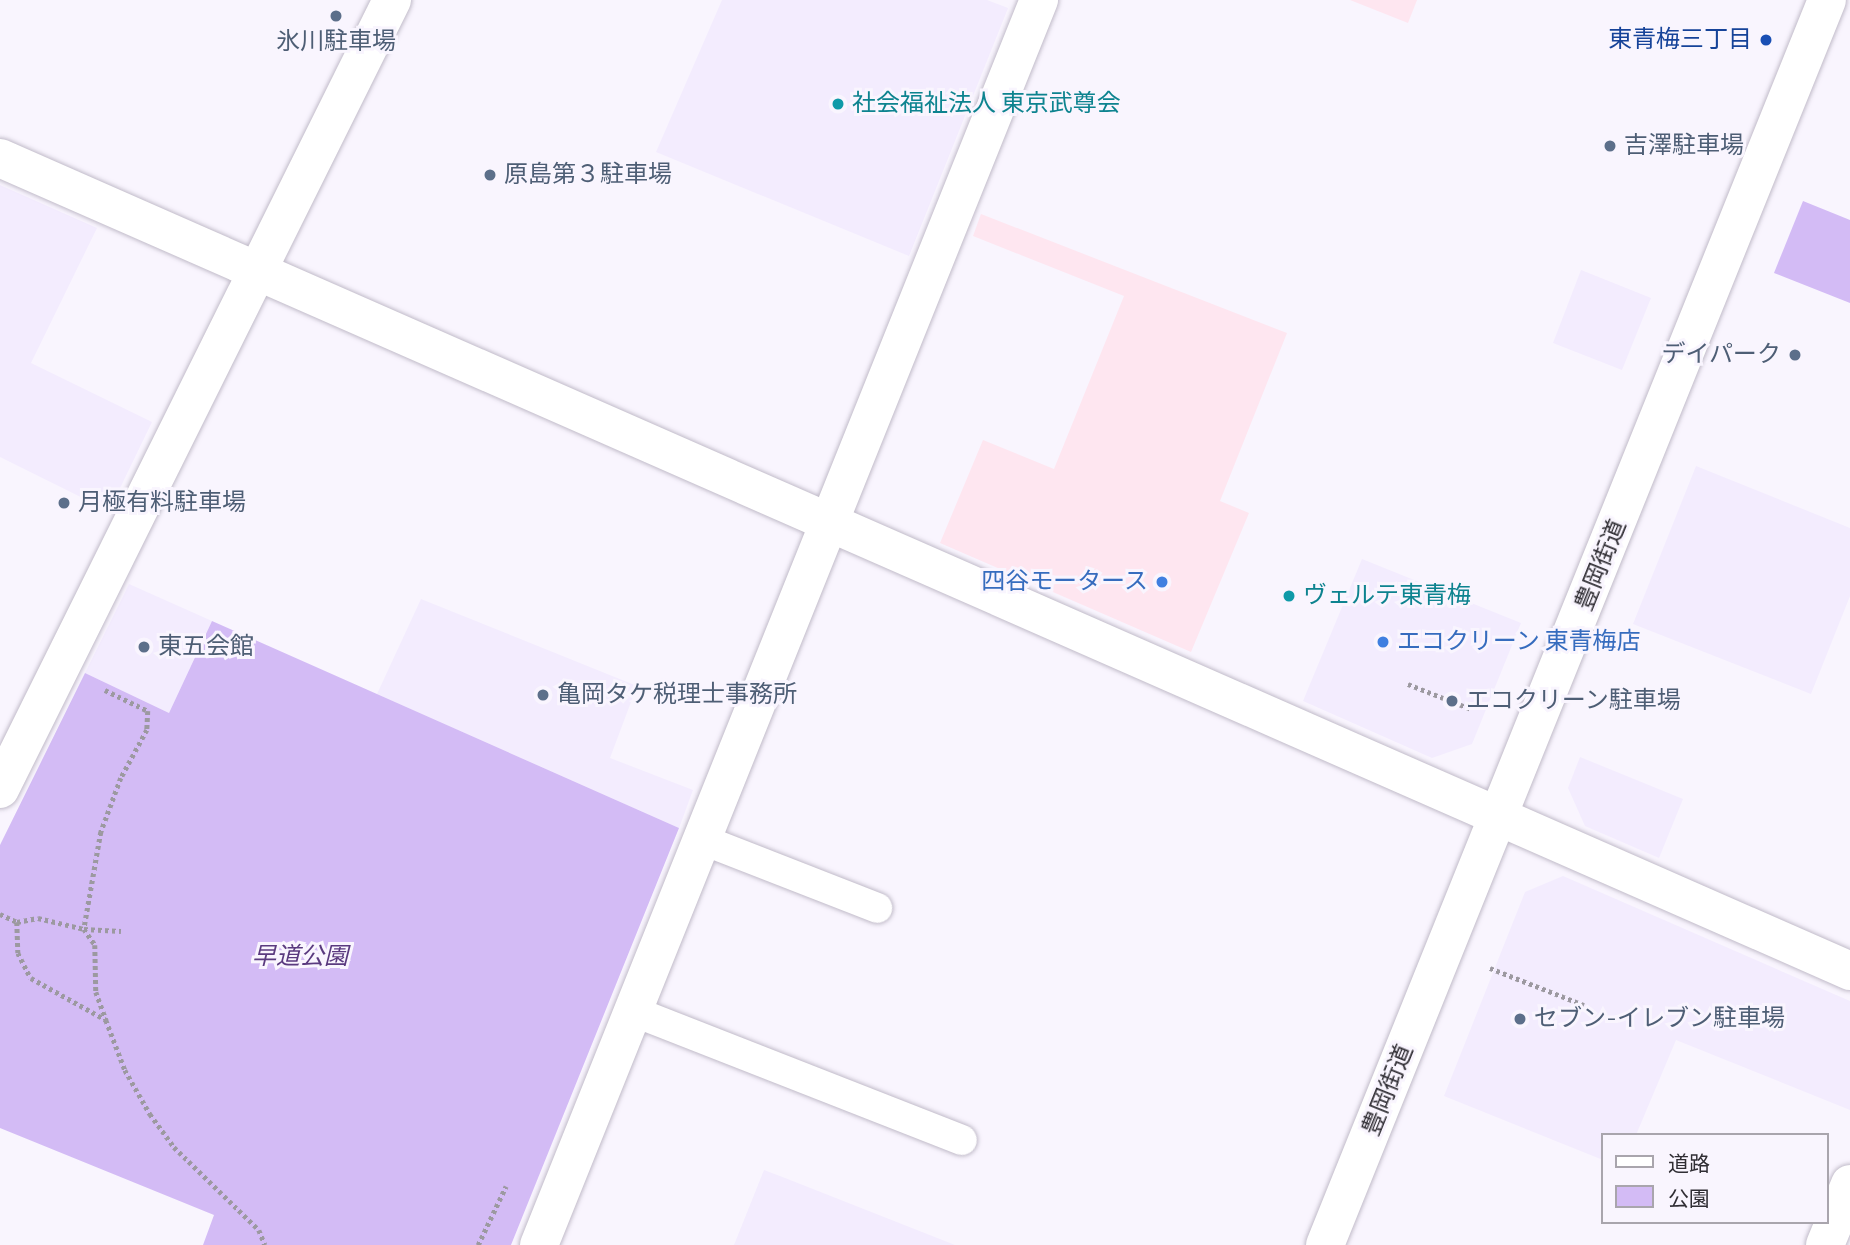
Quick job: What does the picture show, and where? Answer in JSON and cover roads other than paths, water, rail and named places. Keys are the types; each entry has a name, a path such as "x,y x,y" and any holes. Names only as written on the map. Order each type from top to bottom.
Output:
{"street":[{"path":"0,789 392,0"},
{"path":"540,1245 1040,0"},
{"name":"豊岡街道","path":"1325,1245 1827,0"},
{"path":"0,158 1850,971"},
{"path":"1825,1245 1850,1184"}],"lane":[{"path":"703,840 877,908"},
{"path":"635,1012 962,1140"}],"place":[{"name":"氷川駐車場","path":"336,16"},
{"name":"東青梅三丁目","path":"1766,40"},
{"name":"社会福祉法人 東京武尊会","path":"838,104"},
{"name":"吉澤駐車場","path":"1610,146"},
{"name":"原島第３駐車場","path":"490,175"},
{"name":"デイパーク","path":"1795,355"},
{"name":"月極有料駐車場","path":"64,503"},
{"name":"四谷モータース","path":"1162,582"},
{"name":"ヴェルテ東青梅","path":"1289,596"},
{"name":"エコクリーン 東青梅店","path":"1383,642"},
{"name":"東五会館","path":"144,647"},
{"name":"亀岡タケ税理士事務所","path":"543,695"},
{"name":"エコクリーン駐車場","path":"1452,701"},
{"name":"セブン-イレブン駐車場","path":"1520,1019"}],"park label":[{"name":"早道公園","path":"300,957"}]}
